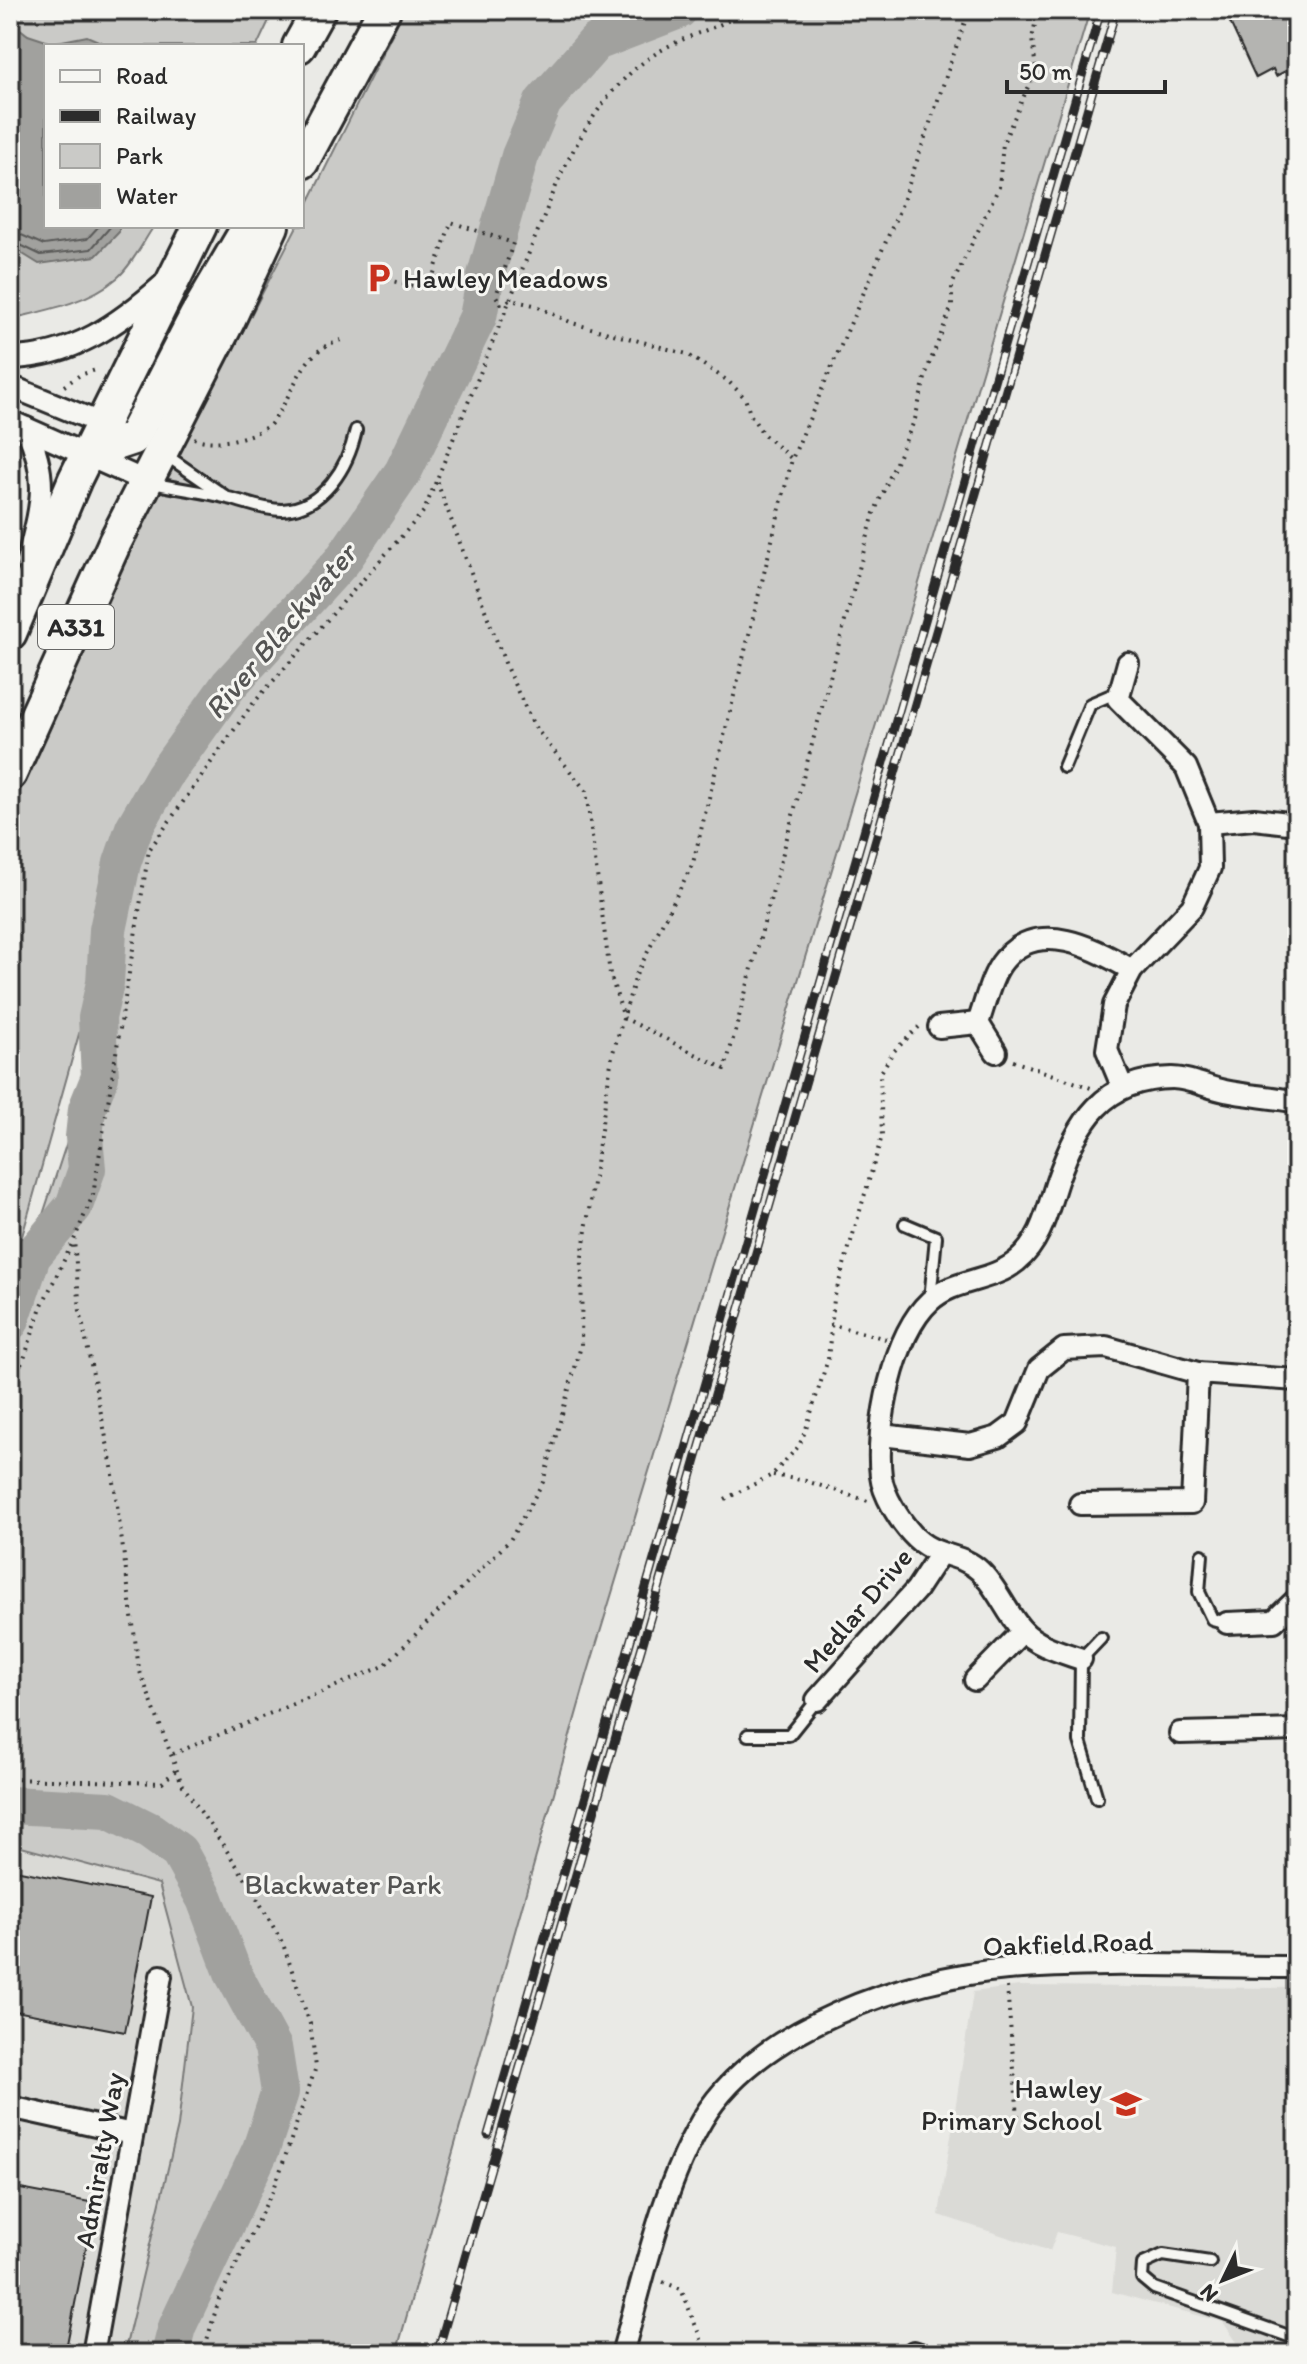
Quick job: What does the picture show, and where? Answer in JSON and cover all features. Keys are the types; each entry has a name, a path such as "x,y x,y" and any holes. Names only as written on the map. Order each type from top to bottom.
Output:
{"main road":[{"path":"300,44 319,10"},
{"path":"304,156 384,10"},
{"name":"A331","path":"10,633 88,453 199,228"},
{"name":"A331","path":"10,774 115,542 147,482 196,316 248,228"},
{"name":"A331","path":"160,442 271,228"},
{"path":"88,453 160,442"}],"street":[{"path":"10,358 35,358 96,335 121,321 174,275"},
{"path":"10,386 102,424 160,442"},
{"path":"18,424 147,482"},
{"path":"10,633 43,492 41,464 18,424"},
{"path":"1115,1091 1107,1050 1114,1005 1132,970 1192,907 1210,868 1209,823 1186,767 1118,699 1128,663"},
{"path":"1209,823 1254,819 1297,824"},
{"path":"978,1023 1002,962 1021,944 1049,939 1090,945 1132,970"},
{"path":"939,1027 978,1023"},
{"path":"978,1023 996,1052"},
{"path":"930,1300 950,1289 987,1279 1018,1261 1038,1235 1078,1128 1115,1091 1174,1078 1227,1092 1297,1102"},
{"name":"Medlar Drive","path":"930,1300 900,1343 881,1435 881,1479 913,1536 939,1555 961,1559 980,1570 1023,1631 1039,1643 1081,1659"},
{"path":"881,1435 970,1445 998,1437 1017,1423 1039,1369 1064,1349 1106,1347 1198,1373 1297,1380"},
{"path":"1080,1504 1192,1503 1198,1373"},
{"name":"Medlar Drive","path":"817,1700 916,1590 939,1555"},
{"path":"1227,1623 1274,1621 1297,1599"},
{"path":"975,1680 1023,1631"},
{"path":"1180,1733 1212,1729 1297,1730"},
{"name":"Oakfield Road","path":"622,2354 679,2165 703,2118 730,2083 770,2051 806,2028 857,2006 929,1983 1004,1969 1297,1967"},
{"name":"Admiralty Way","path":"93,2354 161,1976"},
{"path":"10,2107 132,2134"}],"lane":[{"path":"147,482 227,497 248,506 282,510 317,499 351,454 356,430"},
{"path":"160,442 227,497"},
{"path":"1064,767 1090,704 1111,695 1118,699"},
{"path":"905,1224 936,1237 930,1300"},
{"path":"1202,1555 1199,1592 1212,1619 1227,1623"},
{"path":"1097,1798 1080,1741 1081,1659 1101,1638"},
{"path":"748,1735 789,1735 817,1700"},
{"path":"1210,2262 1155,2257 1143,2264 1142,2278 1154,2288 1297,2339"}],"path":[{"path":"10,1386 24,1359 41,1307 93,1195 149,850 251,706 424,511 561,174 586,125 609,93 666,47 730,21 747,10"},
{"path":"173,1754 384,1666 510,1540 543,1482 581,1346 582,1257 612,1056 636,975 693,863 792,459 902,204 969,10"},
{"path":"437,481 521,699 534,726 586,791 610,974 624,1018 725,1069 874,513 915,419 927,370 952,306 952,285 999,187 1003,143 1036,69 1032,39 1038,10"},
{"path":"379,278 422,288 431,282 451,222 513,243 496,296 501,304 510,300 534,305 572,323 687,354 728,381 745,398 750,414 763,434 792,459"},
{"path":"160,442 206,443 260,432 278,415 313,353 331,342 346,339"},
{"path":"63,386 80,375 102,368"},
{"path":"725,1499 772,1475 799,1446 822,1388 834,1299 882,1136 880,1074 893,1052 913,1029 931,1022 939,1027"},
{"path":"996,1052 1021,1065 1115,1091"},
{"path":"74,1240 80,1311 112,1467 139,1669 182,1784 249,1884 283,1944 310,2024 316,2067 290,2149 219,2299 203,2354"},
{"path":"830,1324 900,1343"},
{"path":"772,1475 894,1507"},
{"path":"10,1779 162,1783 177,1769"},
{"path":"1004,1969 1018,2117"},
{"path":"644,2275 681,2289 707,2354"}],"shaded area":[{"path":"10,1844 160,1884 192,2007 178,2126 124,2354 10,2354"},
{"name":"Hawley Primary School","path":"1019,1986 1297,1988 1297,2339 1291,2354 1245,2354 1223,2322 1112,2292 1116,2247 1057,2232 1050,2251 939,2215 973,1992"}],"green space":[{"path":"10,10 274,10 258,44 44,44 44,228 153,228 128,267 106,286 66,304 10,319"},
{"name":"Hawley Meadows","path":"404,10 1090,10 588,1672 396,2354 124,2354 178,2126 192,2007 159,1884 10,1844 10,1315 105,1026 88,1002 10,1279 10,814 90,626 296,228 304,228 304,211"}],"water":[{"path":"10,21 28,35 52,43 87,36 105,44 44,44 44,228 119,228 119,232 96,256 39,264 10,246"}],"building":[{"path":"1229,10 1287,10 1297,32 1297,65 1276,76 1273,69 1256,78 1227,16 1231,14"},
{"path":"10,1869 151,1897 125,2032 10,2010"},
{"path":"10,2187 95,2203 65,2354 10,2354"}],"waterway":[{"name":"River Blackwater","path":"10,1322 32,1256 74,1206 87,1169 84,1137 87,1109 100,1077 97,1018 105,983 108,930 122,863 134,828 164,776 229,685 342,561 403,472 478,317 486,275 520,156 543,102 596,42 679,10"},
{"name":"River Blackwater","path":"10,1805 108,1810 150,1831 179,1852 205,1899 234,1975 273,2047 280,2092 261,2149 177,2327 170,2354"}],"railway":[{"path":"488,2135 1101,10"},
{"path":"437,2354 1116,10"}],"place":[{"name":"Hawley Meadows","path":"379,278"},
{"name":"Hawley Primary School","path":"1126,2104"}],"park label":[{"name":"Blackwater Park","path":"343,1884"}]}
